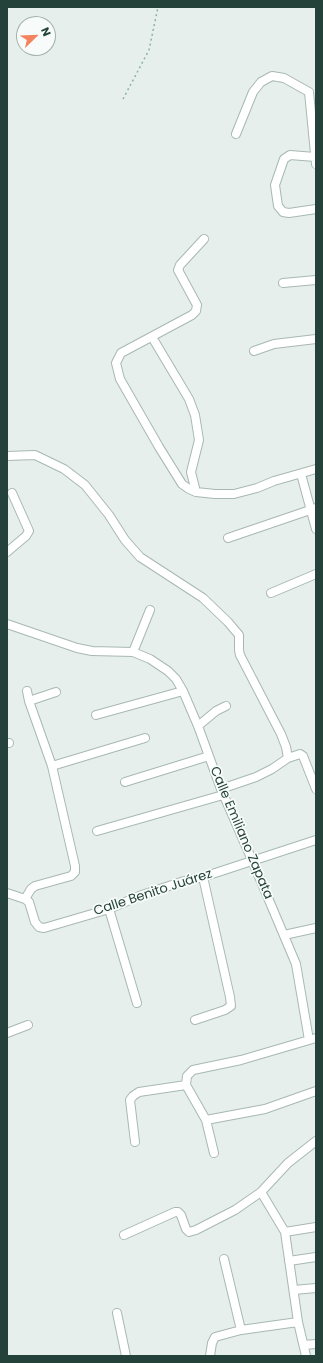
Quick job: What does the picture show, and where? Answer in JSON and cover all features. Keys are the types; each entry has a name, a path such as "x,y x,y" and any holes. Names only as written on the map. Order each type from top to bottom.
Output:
{"street":[{"path":"236,134 253,92 261,82 272,76 284,78 313,92 315,160 290,155 284,159 275,185 278,206 283,212 290,213 316,209"},
{"path":"204,239 180,265 178,270 197,305 196,311 192,315 121,353 116,363 120,379 182,484 189,489 196,492 234,494 316,469"},
{"path":"283,283 316,280"},
{"path":"152,337 189,399 195,415 199,440 191,472 196,492"},
{"path":"254,351 274,344 316,339"},
{"path":"7,456 35,455 64,469 85,485 109,515 125,540 140,557 203,598 228,622 239,636 240,655 281,734 288,758"},
{"path":"301,474 313,509 316,529"},
{"path":"7,552 26,536 29,531 12,492"},
{"path":"228,538 313,509"},
{"path":"272,593 316,574"},
{"path":"7,624 77,648 92,651 133,652 150,610"},
{"name":"Calle Emiliano Zapata","path":"133,652 150,659 168,671 176,679 183,691 198,726 222,792 296,964 312,1039"},
{"path":"7,893 25,898 35,886 71,876 75,872 70,840 52,766 27,691"},
{"path":"96,715 183,691"},
{"path":"29,700 56,692"},
{"path":"198,726 216,711 226,706"},
{"path":"52,766 146,738"},
{"path":"97,831 222,792 272,769 288,758 300,754 303,756 316,789"},
{"path":"125,782 209,756"},
{"name":"Calle Benito Juárez","path":"25,898 28,902 35,922 39,927 44,928 109,909 140,896 181,882 203,877 316,840"},
{"path":"195,1020 225,1010 231,1006 203,877"},
{"path":"109,909 137,1003"},
{"path":"284,935 316,928"},
{"path":"7,1033 28,1025"},
{"path":"214,1153 206,1120 186,1085 187,1076 193,1070 241,1060 312,1039"},
{"path":"135,1142 130,1100 133,1096 139,1092 186,1085"},
{"path":"206,1120 265,1109 316,1091"},
{"path":"124,1235 175,1212 178,1212 181,1215 186,1229 189,1232 196,1230 235,1210 261,1192 288,1163 316,1141"},
{"path":"261,1192 285,1232 298,1322 306,1356"},
{"path":"285,1232 316,1227"},
{"path":"289,1261 316,1257"},
{"path":"224,1258 241,1330"},
{"path":"294,1290 316,1288"},
{"path":"117,1313 126,1356"},
{"path":"210,1356 212,1343 215,1337 241,1330 298,1322"},
{"path":"304,1345 316,1344"}],"path":[{"path":"123,99 149,50 158,7"}]}
